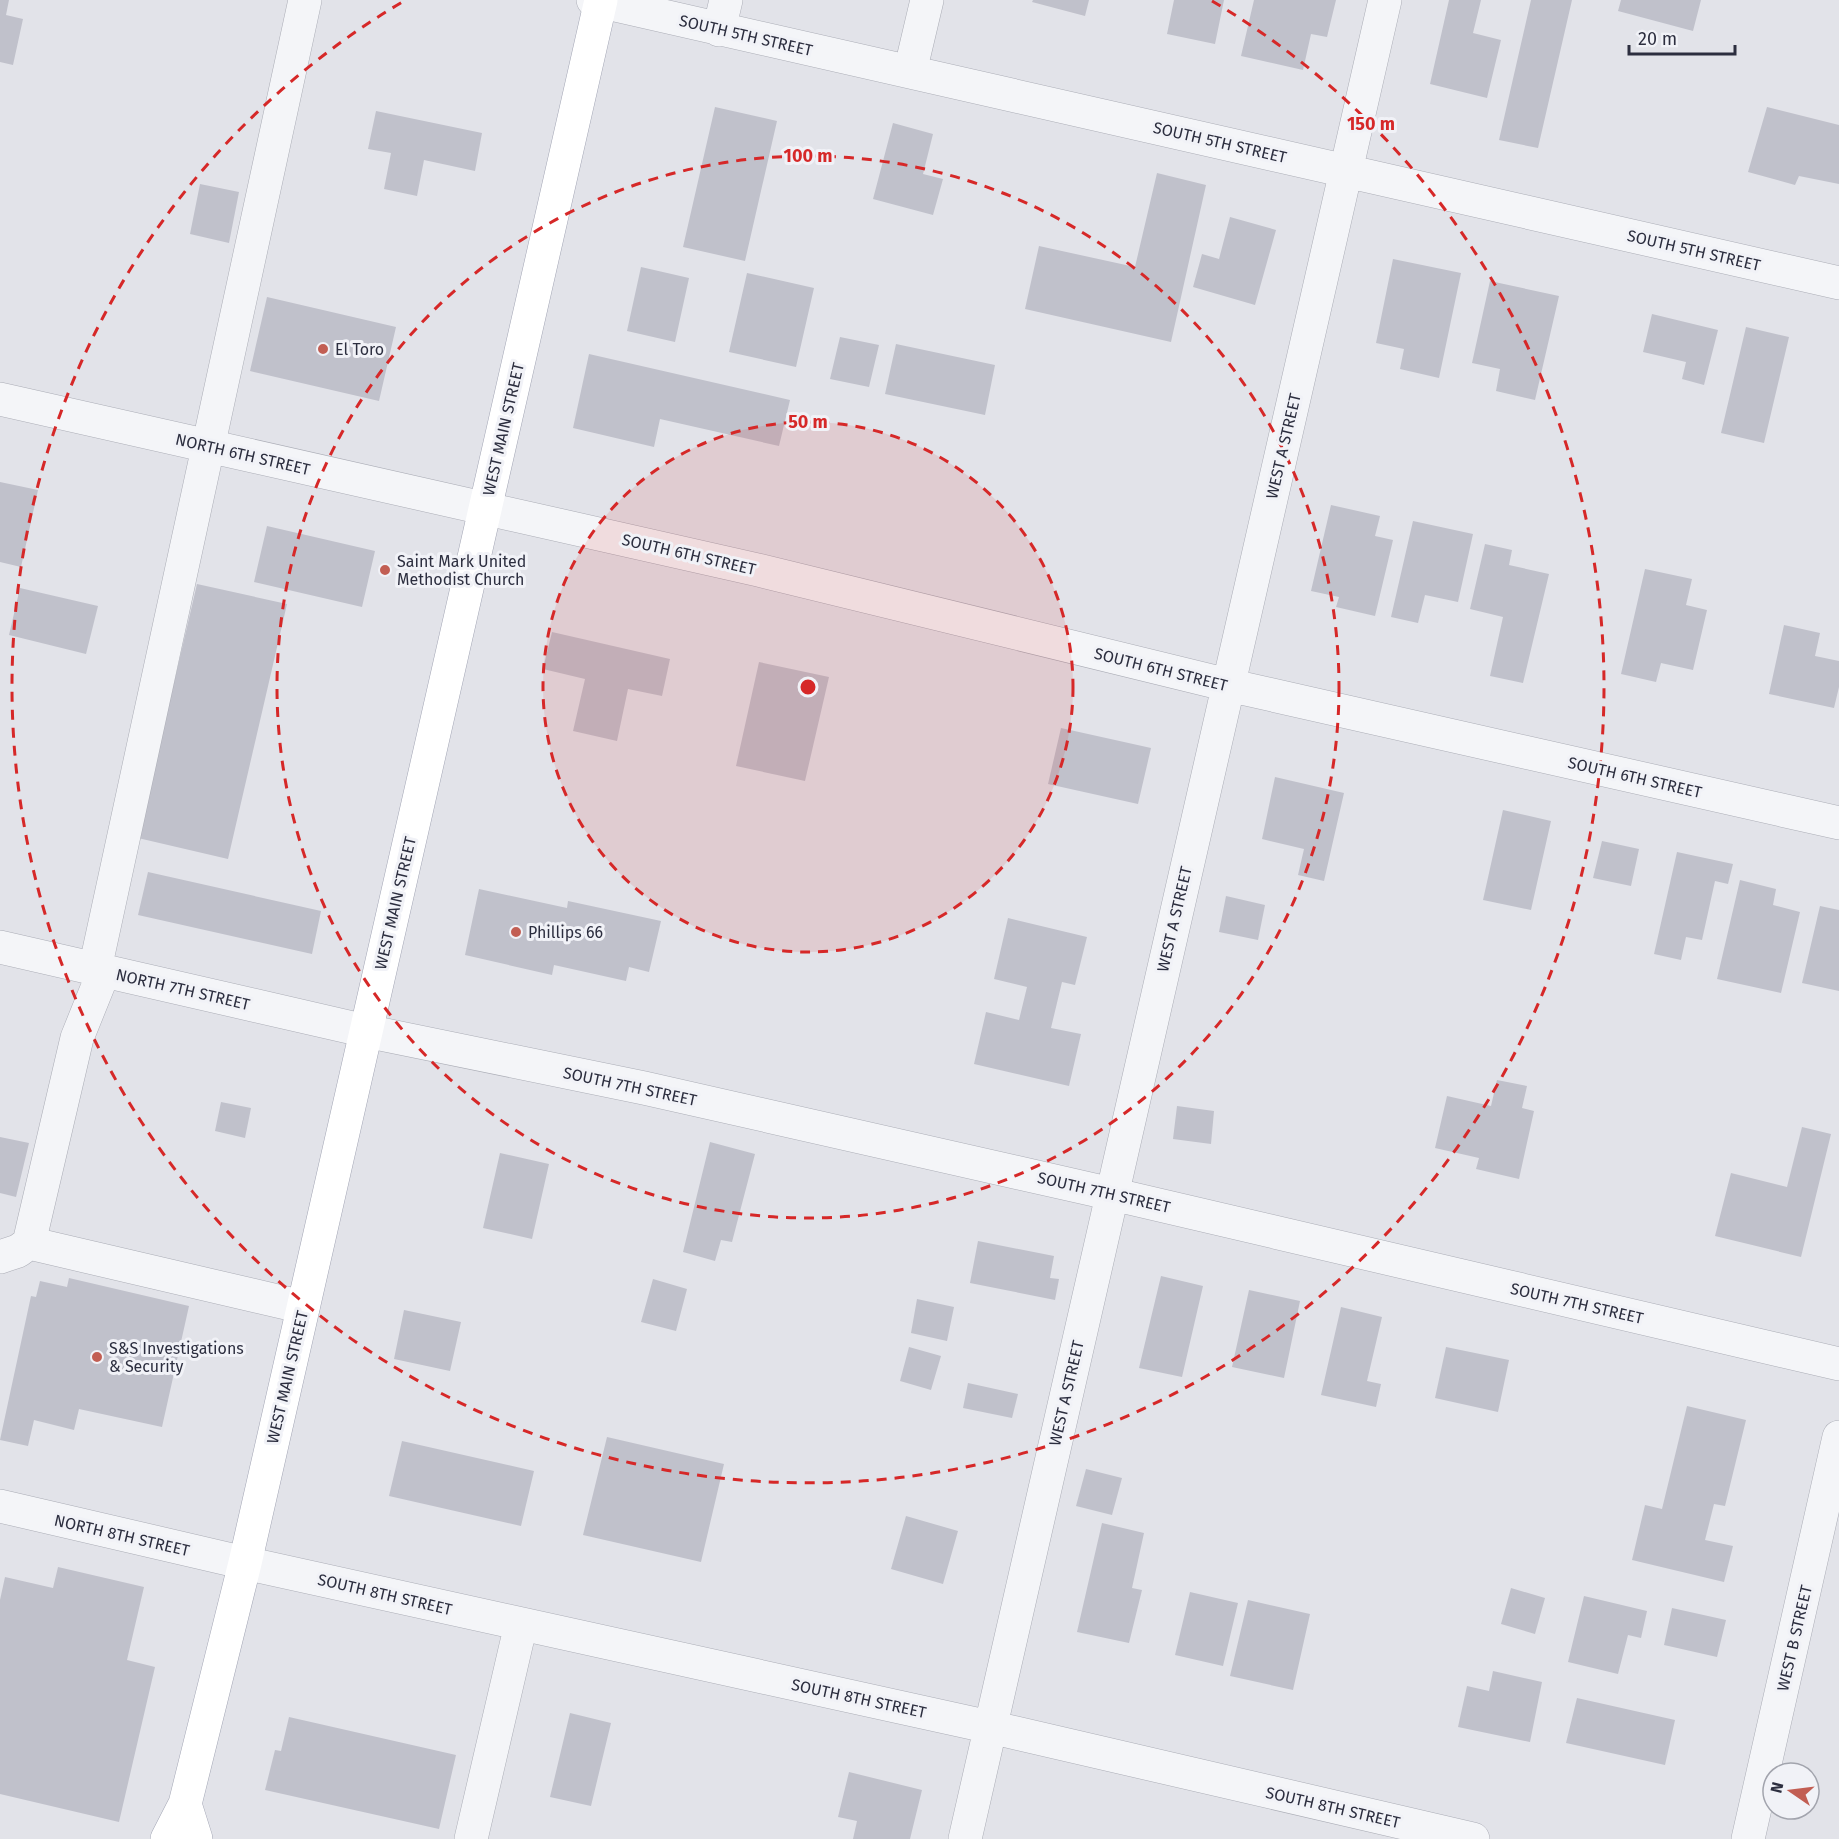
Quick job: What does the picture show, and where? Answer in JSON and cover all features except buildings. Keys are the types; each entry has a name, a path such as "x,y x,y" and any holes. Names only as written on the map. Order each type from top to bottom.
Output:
{"main road":[{"name":"WEST MAIN STREET","path":"166,1839 184,1804 245,1563 598,1"},
{"path":"148,1839 154,1826 184,1804 196,1839"}],"street":[{"path":"303,1307 14,1250 77,1038 100,970 208,446 305,0"},
{"path":"910,72 927,0"},
{"name":"WEST A STREET","path":"965,1839 1384,0"},
{"name":"SOUTH 5TH STREET","path":"598,1 722,15 910,72 1839,283"},
{"name":"NORTH 6TH STREET","path":"0,399 485,508"},
{"name":"SOUTH 6TH STREET","path":"485,508 769,573 1228,685 1839,823"},
{"name":"NORTH 7TH STREET","path":"0,947 366,1031"},
{"name":"SOUTH 7TH STREET","path":"366,1031 656,1091 1112,1194 1839,1365"},
{"name":"WEST B STREET","path":"1748,1839 1839,1437"},
{"name":"NORTH 8TH STREET","path":"0,1506 245,1563"},
{"name":"SOUTH 8TH STREET","path":"245,1563 990,1727 1473,1839"},
{"path":"471,1839 521,1624"}],"place":[{"name":"El Toro","path":"323,349"},
{"name":"Saint Mark United Methodist Church","path":"385,570"},
{"name":"Phillips 66","path":"516,932"},
{"name":"S&S Investigations & Security","path":"97,1357"}]}
